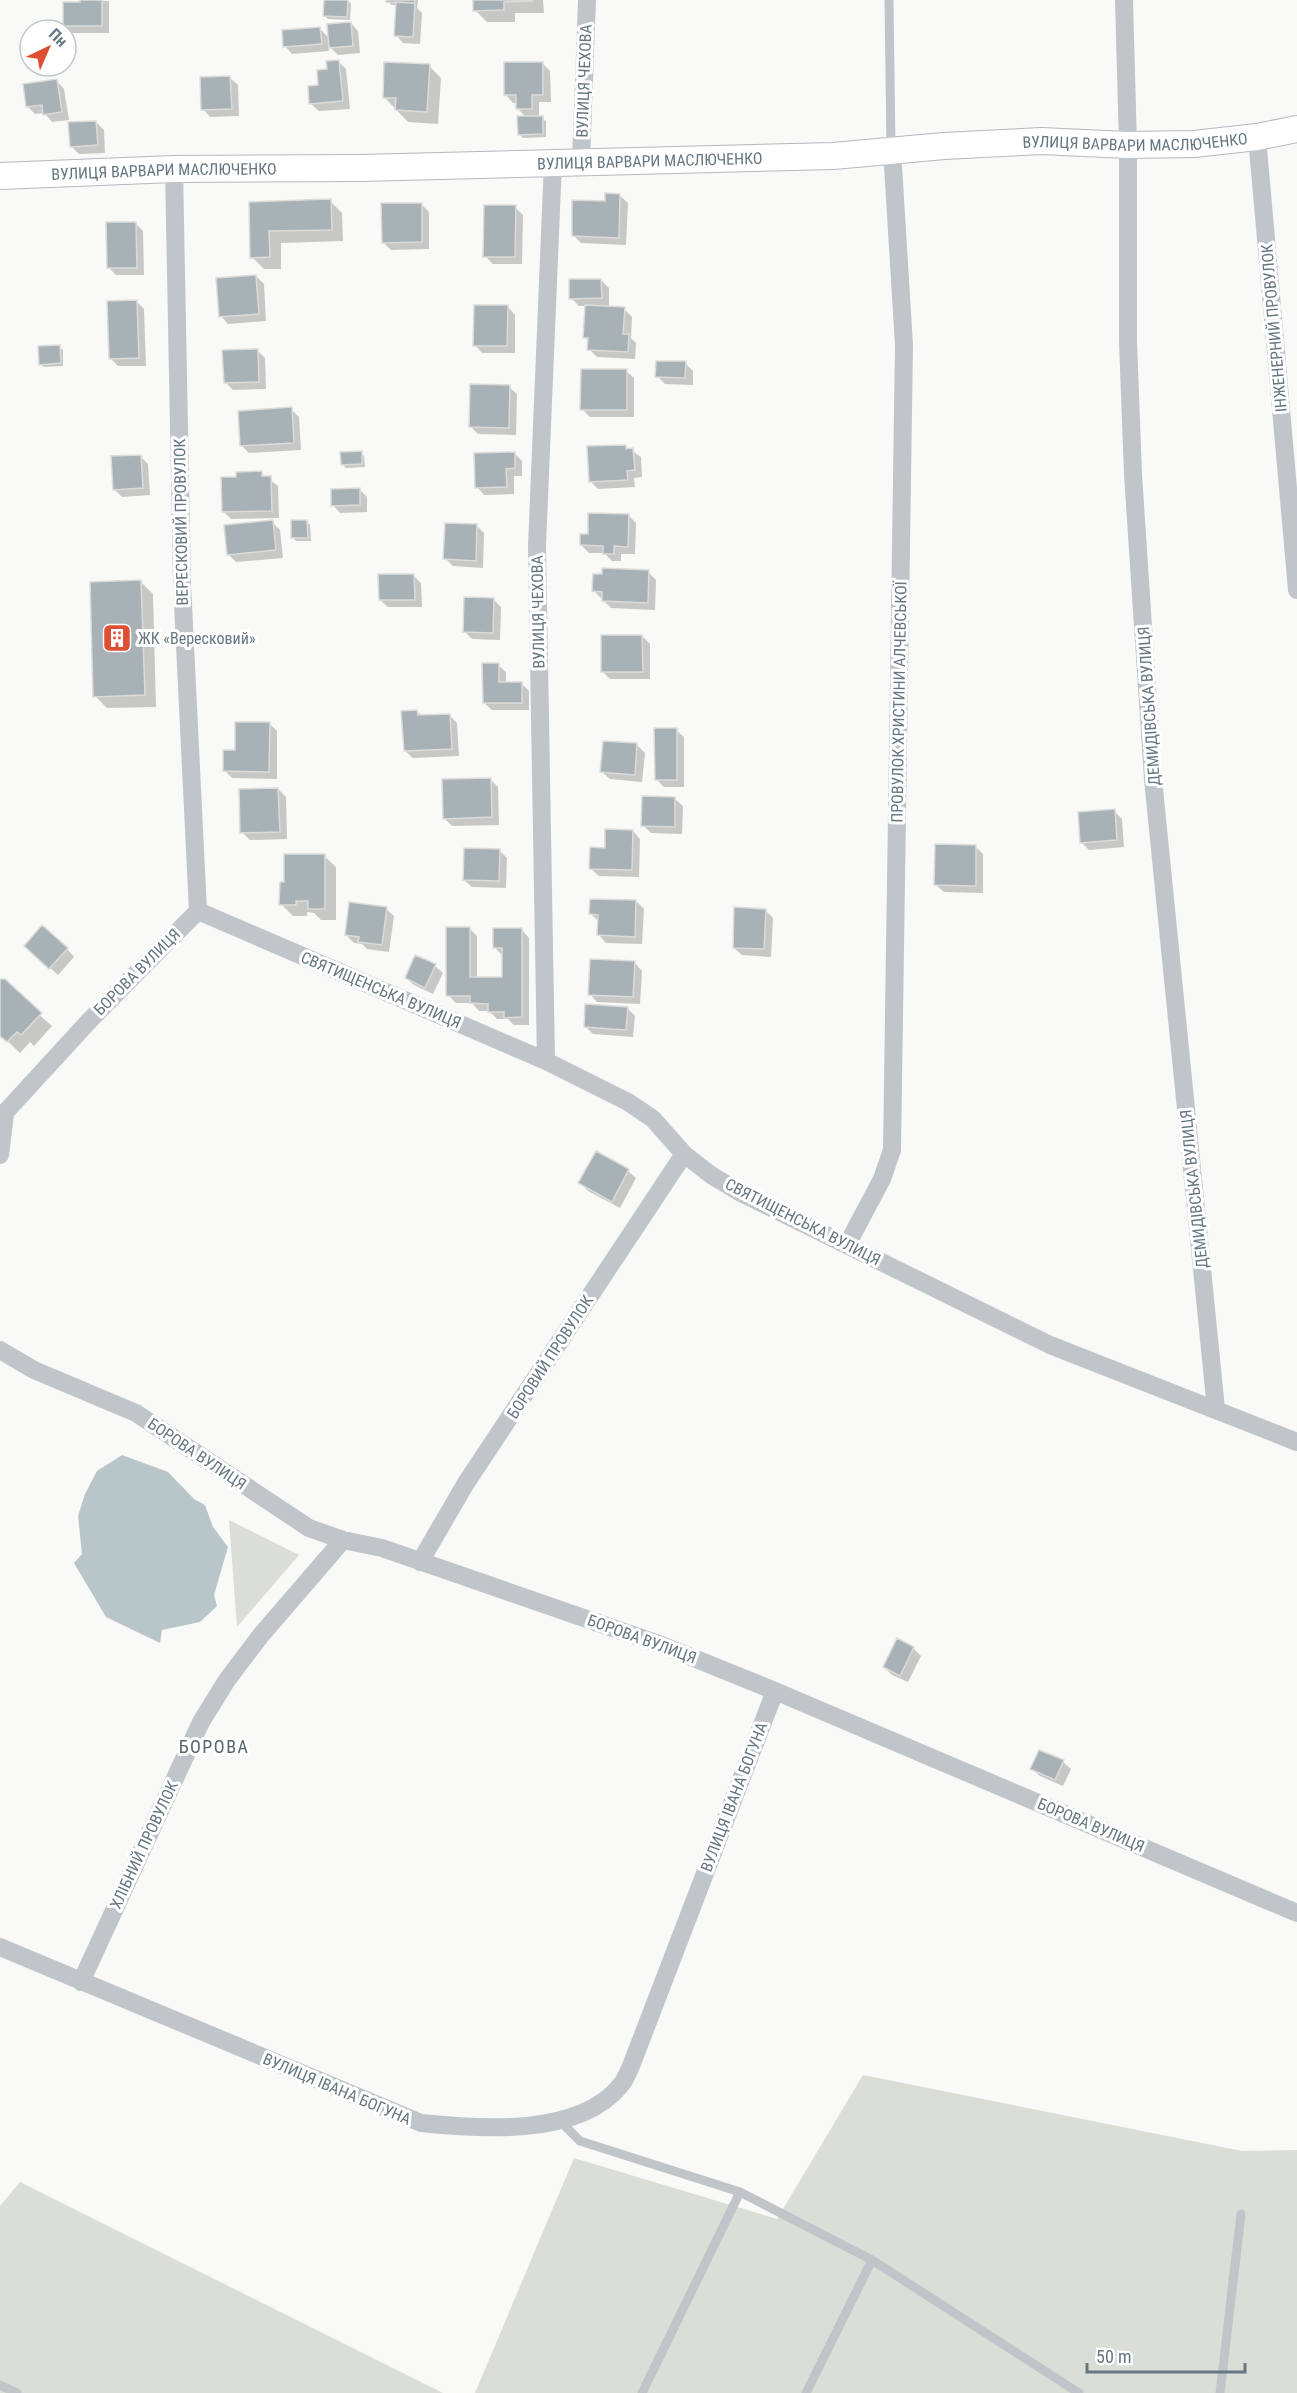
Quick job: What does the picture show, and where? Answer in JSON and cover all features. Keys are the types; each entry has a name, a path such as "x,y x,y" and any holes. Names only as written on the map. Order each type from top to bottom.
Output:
{"street":[{"name":"ВУЛИЦЯ ЧЕХОВА","path":"581,161 587,0"},
{"name":"ДЕМИДІВСЬКА ВУЛИЦЯ","path":"1124,0 1128,145 1128,342 1153,778 1216,1409"},
{"name":"ВУЛИЦЯ ВАРВАРИ МАСЛЮЧЕНКО","path":"0,176 174,169 360,168 833,156 891,150 1041,141 1128,145 1194,144 1257,137 1297,129"},
{"name":"ІНЖЕНЕРНИЙ ПРОВУЛОК","path":"1257,137 1297,590"},
{"name":"ПРОВУЛОК ХРИСТИНИ АЛЧЕВСЬКОЇ","path":"847,1245 882,1179 892,1150 904,345 891,150"},
{"name":"ВУЛИЦЯ ЧЕХОВА","path":"546,1061 537,546 553,162"},
{"name":"ВЕРЕСКОВИЙ ПРОВУЛОК","path":"174,169 182,584 198,911"},
{"name":"СВЯТИЩЕНСЬКА ВУЛИЦЯ","path":"198,911 546,1061 628,1102 653,1119 684,1154 711,1175 741,1193 1050,1345 1297,1442"},
{"name":"БОРОВА ВУЛИЦЯ","path":"0,1155 2,1116 90,1020 198,911"},
{"name":"БОРОВИЙ ПРОВУЛОК","path":"420,1562 466,1483 684,1154"},
{"name":"БОРОВА ВУЛИЦЯ","path":"0,1350 34,1370 136,1413 309,1528 343,1540 382,1548 659,1644 1297,1913"},
{"name":"ХЛІБНИЙ ПРОВУЛОК","path":"81,1982 201,1722 227,1680 261,1635 343,1540"},
{"name":"ВУЛИЦЯ ІВАНА БОГУНА","path":"0,1947 421,2124 474,2129 515,2127 560,2121 596,2106 620,2087 632,2066 775,1691"}],"lane":[{"path":"889,0 891,150"},
{"path":"560,2121 580,2141 740,2192 872,2260 1079,2393"},
{"path":"642,2393 740,2192"},
{"path":"1220,2393 1241,2214"},
{"path":"806,2393 872,2260"},
{"path":"0,2385 17,2393"}],"shaded area":[{"path":"122,1455 168,1472 194,1499 205,1505 213,1527 228,1547 214,1595 217,1606 200,1622 162,1630 160,1643 106,1617 74,1563 82,1554 78,1516 85,1494 97,1471"},
{"path":"229,1520 299,1555 237,1627"},
{"path":"863,2075 1242,2151 1297,2150 1297,2393 475,2393 574,2158 777,2219"},
{"path":"20,2182 443,2393 0,2393 0,2206"}],"building":[{"path":"80,0 102,0 102,26 78,26 78,18 63,18 63,2 80,2"},
{"path":"324,0 348,0 347,17 323,16"},
{"path":"386,0 415,0 415,3 386,2"},
{"path":"473,0 532,1 504,2 504,10 473,11"},
{"path":"396,2 415,3 413,37 394,36"},
{"path":"351,22 353,46 329,48 327,24"},
{"path":"320,27 322,44 283,47 282,30"},
{"path":"339,60 343,101 309,104 308,86 318,85 317,70 327,69 326,61"},
{"path":"384,62 430,64 427,112 395,110 396,98 383,98"},
{"path":"504,62 543,62 543,95 532,95 532,109 516,109 516,95 504,95"},
{"path":"230,76 232,109 201,110 200,77"},
{"path":"57,79 62,112 43,115 42,105 26,107 23,84"},
{"path":"517,116 543,116 543,134 518,135"},
{"path":"96,121 98,145 70,147 68,122"},
{"path":"605,193 620,194 619,238 572,236 572,200 605,201"},
{"path":"331,199 332,230 269,231 270,257 250,258 249,202"},
{"path":"381,203 422,203 422,242 382,243"},
{"path":"484,205 516,205 515,257 483,257"},
{"path":"106,222 136,222 137,268 107,268"},
{"path":"256,275 259,314 219,317 216,278"},
{"path":"569,279 601,279 602,298 569,299"},
{"path":"137,300 139,358 109,359 107,301"},
{"path":"474,305 508,305 507,346 473,346"},
{"path":"585,305 625,307 623,334 629,334 628,352 587,350 588,338 583,338"},
{"path":"60,345 61,363 39,365 38,346"},
{"path":"258,349 259,382 224,383 222,350"},
{"path":"656,361 686,361 685,378 655,377"},
{"path":"581,369 627,369 627,410 580,410"},
{"path":"470,384 510,385 509,428 469,427"},
{"path":"292,407 294,443 240,446 238,411"},
{"path":"626,445 626,449 633,448 635,470 627,471 628,480 589,482 587,446"},
{"path":"362,451 362,464 341,465 340,452"},
{"path":"515,452 515,468 506,469 507,487 475,488 474,453"},
{"path":"141,455 143,488 113,490 111,456"},
{"path":"262,471 262,476 271,476 272,511 222,512 221,477 236,477 236,472"},
{"path":"360,488 360,505 331,506 331,489"},
{"path":"588,513 629,514 628,547 614,546 614,554 603,554 603,546 580,545 580,534 588,534"},
{"path":"273,520 276,550 227,555 224,525"},
{"path":"291,520 307,520 308,538 291,538"},
{"path":"445,523 477,524 476,561 443,559"},
{"path":"602,568 649,570 648,603 602,601 602,592 592,591 593,574 602,574"},
{"path":"378,574 414,574 415,600 379,600"},
{"name":"ЖК «Вересковий»","path":"141,580 145,695 93,697 90,582"},
{"path":"464,597 494,598 493,633 463,632"},
{"path":"601,635 642,635 643,672 601,672"},
{"path":"482,663 499,663 499,682 522,682 522,703 483,703"},
{"path":"417,710 418,715 450,714 452,749 404,751 401,711"},
{"path":"235,722 270,722 269,772 223,771 223,750 235,750"},
{"path":"654,728 677,728 677,780 655,780"},
{"path":"603,741 637,743 635,775 600,772"},
{"path":"491,778 492,817 443,819 442,779"},
{"path":"278,788 280,832 240,833 239,789"},
{"path":"642,796 675,797 675,827 641,826"},
{"path":"1115,809 1117,840 1080,843 1078,812"},
{"path":"605,829 633,830 632,870 589,869 590,847 605,848"},
{"path":"935,844 976,845 976,886 934,885"},
{"path":"464,848 500,849 499,881 463,880"},
{"path":"284,854 325,854 325,909 308,909 308,901 296,901 296,905 279,905 280,882 284,882"},
{"path":"590,899 636,900 635,937 597,935 598,915 589,914"},
{"path":"349,902 387,907 382,945 358,942 359,937 345,935"},
{"path":"734,907 766,909 764,949 733,948"},
{"path":"42,925 68,948 49,969 24,946"},
{"path":"446,927 470,927 470,977 502,977 502,948 493,948 493,928 522,928 522,1017 504,1018 504,1012 488,1012 488,1004 470,1003 470,996 446,996"},
{"path":"415,955 436,964 425,988 405,978"},
{"path":"590,959 635,961 633,997 588,995"},
{"path":"0,979 5,979 42,1013 21,1035 17,1032 7,1042 0,1036"},
{"path":"585,1004 628,1007 626,1030 584,1027"},
{"path":"596,1151 629,1169 612,1202 578,1183"},
{"path":"897,1638 914,1647 900,1676 883,1667"},
{"path":"1039,1750 1064,1760 1055,1780 1030,1769"}],"place":[{"name":"ЖК «Вересковий»","path":"117,638"}],"district":[{"name":"БОРОВА","path":"214,1746"}]}
